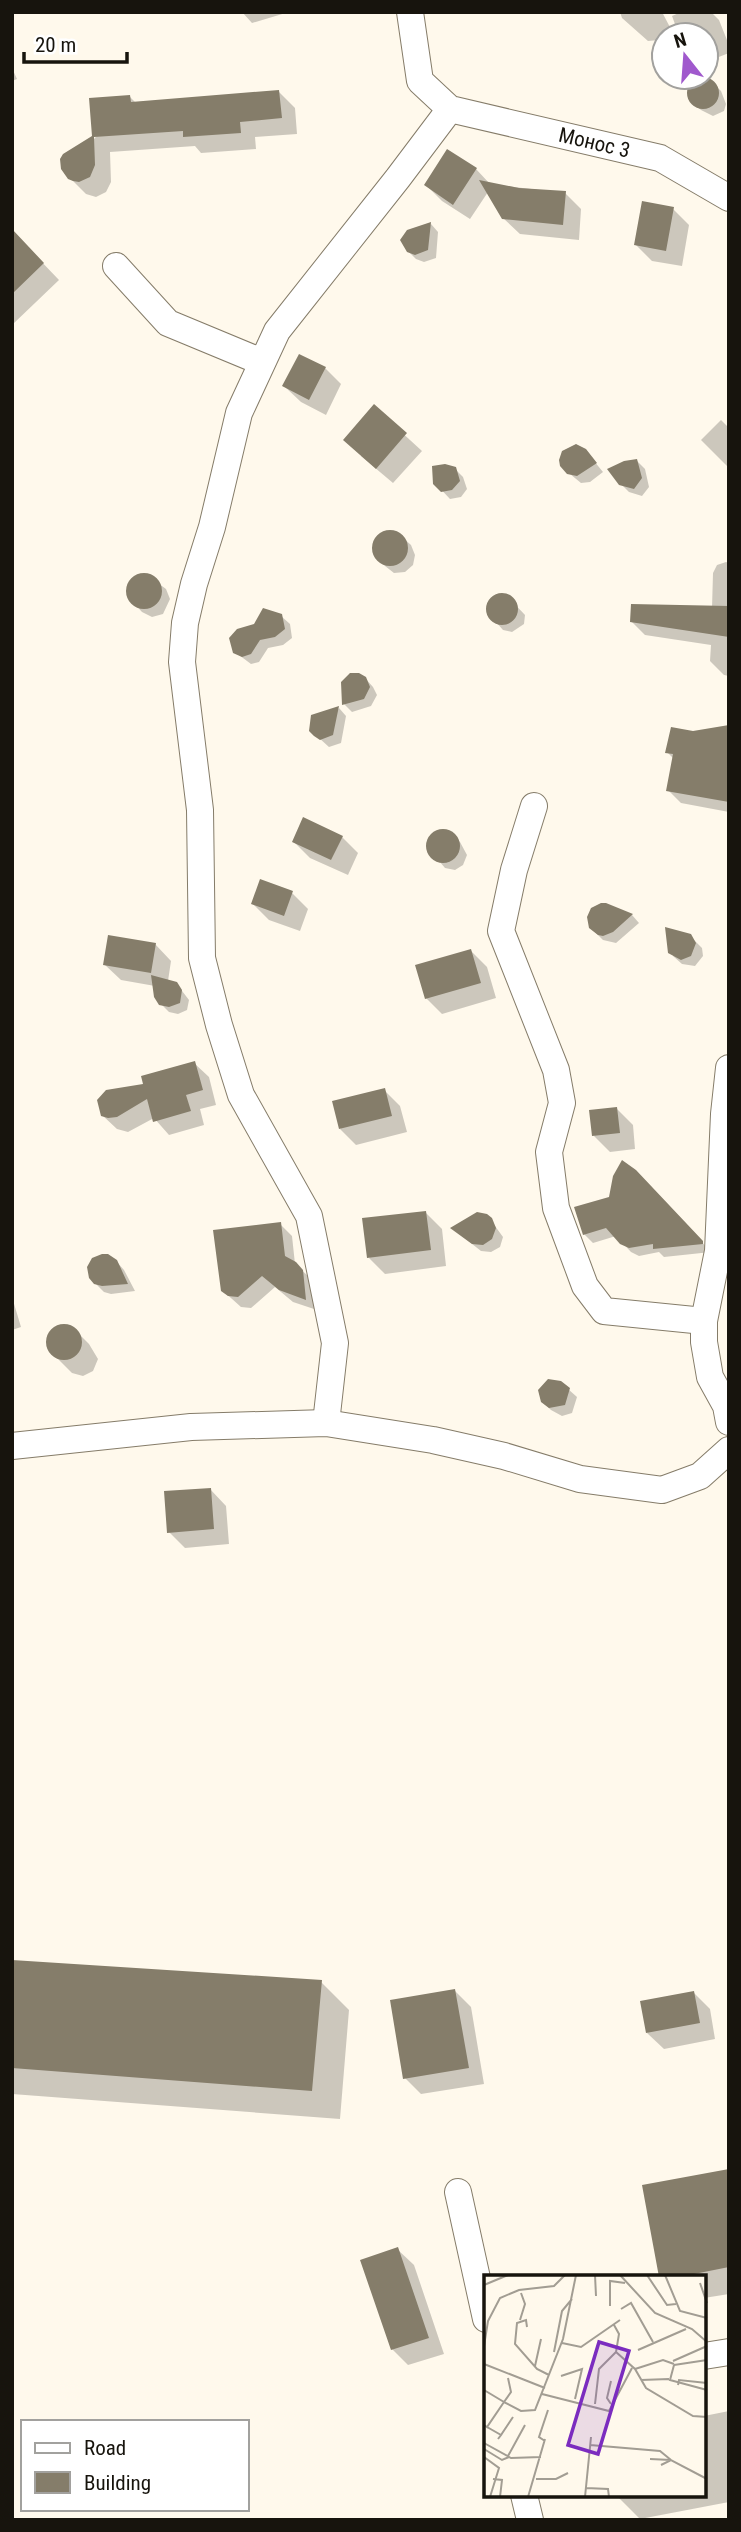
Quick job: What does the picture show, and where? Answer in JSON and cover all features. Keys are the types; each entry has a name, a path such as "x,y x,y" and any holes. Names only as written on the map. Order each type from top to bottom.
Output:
{"street":[{"path":"326,1423 335,1343 309,1216 241,1095 202,958 200,810 182,662 185,623 212,527 239,413 276,331 450,109 420,81 410,12"},
{"name":"Монос 3","path":"450,109 660,158 729,198"},
{"path":"116,266 168,323 262,362"},
{"path":"534,806 514,870 501,931 556,1070 562,1103 549,1152 556,1208 585,1286 604,1311 704,1321"},
{"path":"729,1068 724,1114 718,1251 704,1321 704,1342 710,1377 726,1406 729,1422"},
{"path":"12,1446 191,1427 326,1423 433,1440 504,1456 580,1479 662,1490 700,1476 729,1450"},
{"path":"458,2192 484,2314"},
{"path":"706,2356 729,2352"},
{"path":"524,2497 530,2520"}],"building":[{"path":"279,90 282,118 240,122 241,133 183,137 183,131 94,137 95,165 90,177 79,182 73,181 68,179 61,169 60,159 63,154 92,136 89,98 130,95 131,102"},
{"path":"688,91 718,91 714,104 703,109 692,104 687,93"},
{"path":"447,149 477,168 453,205 424,185"},
{"path":"479,180 519,188 566,191 563,225 502,219"},
{"path":"642,201 674,207 666,251 634,245"},
{"path":"431,222 428,250 415,255 407,252 400,240 407,230"},
{"path":"12,229 44,263 12,294"},
{"path":"299,354 326,367 309,400 282,386"},
{"path":"374,404 407,433 376,469 343,440"},
{"path":"576,444 586,449 597,463 577,476 567,474 560,466 559,460 562,451"},
{"path":"637,459 642,478 634,489 619,485 607,469 624,461"},
{"path":"445,464 456,467 460,481 452,490 441,492 433,484 432,466"},
{"path":"390,530 403,535 408,548 403,561 390,566 377,561 372,548 377,535"},
{"path":"144,573 157,578 162,591 157,604 144,609 131,604 126,591 131,578"},
{"path":"502,593 513,598 518,609 513,620 502,625 491,620 486,609 491,598"},
{"path":"631,604 729,606 729,637 630,622"},
{"path":"263,608 282,614 285,629 275,637 260,640 251,654 242,657 233,653 229,638 237,629 254,624"},
{"path":"350,673 359,673 366,677 370,687 364,699 342,705 341,682"},
{"path":"339,706 333,735 320,740 309,731 311,715"},
{"path":"729,725 729,802 666,791 673,754 665,753 671,727 693,731"},
{"path":"303,817 343,836 331,860 292,842"},
{"path":"443,829 455,834 460,846 455,858 443,863 431,858 426,846 431,834"},
{"path":"260,879 293,891 284,916 251,904"},
{"path":"601,903 633,914 613,932 598,935 589,928 587,917 591,908"},
{"path":"665,927 691,934 696,943 691,956 681,960 668,953"},
{"path":"108,935 156,943 151,973 103,965"},
{"path":"471,949 481,983 425,999 415,965"},
{"path":"151,975 177,982 182,990 180,1003 169,1007 159,1005 154,997"},
{"path":"195,1061 203,1090 186,1095 191,1111 153,1122 147,1099 117,1117 101,1116 97,1100 106,1090 143,1084 141,1076"},
{"path":"385,1088 392,1116 339,1129 332,1101"},
{"path":"617,1107 620,1133 592,1136 589,1110"},
{"path":"622,1160 636,1170 703,1244 653,1249 653,1244 629,1248 620,1244 606,1228 583,1235 574,1207 609,1197 613,1176"},
{"path":"426,1211 431,1250 367,1258 362,1218"},
{"path":"477,1212 492,1218 496,1228 492,1239 483,1245 472,1244 450,1228"},
{"path":"281,1222 285,1256 303,1270 306,1300 279,1290 262,1276 238,1297 228,1296 221,1291 213,1230"},
{"path":"108,1254 117,1260 128,1284 94,1284 89,1278 87,1267 92,1258"},
{"path":"64,1324 77,1329 82,1342 77,1355 64,1360 51,1355 46,1342 51,1329"},
{"path":"548,1379 561,1381 570,1388 565,1405 549,1408 541,1402 538,1390"},
{"path":"211,1488 214,1529 167,1533 164,1491"},
{"path":"12,1960 322,1980 312,2091 12,2068"},
{"path":"455,1989 469,2068 403,2079 390,2000"},
{"path":"694,1991 700,2023 646,2033 640,2001"},
{"path":"729,2169 729,2267 689,2275 659,2275 642,2185"},
{"path":"398,2247 429,2338 391,2350 360,2260"}]}
